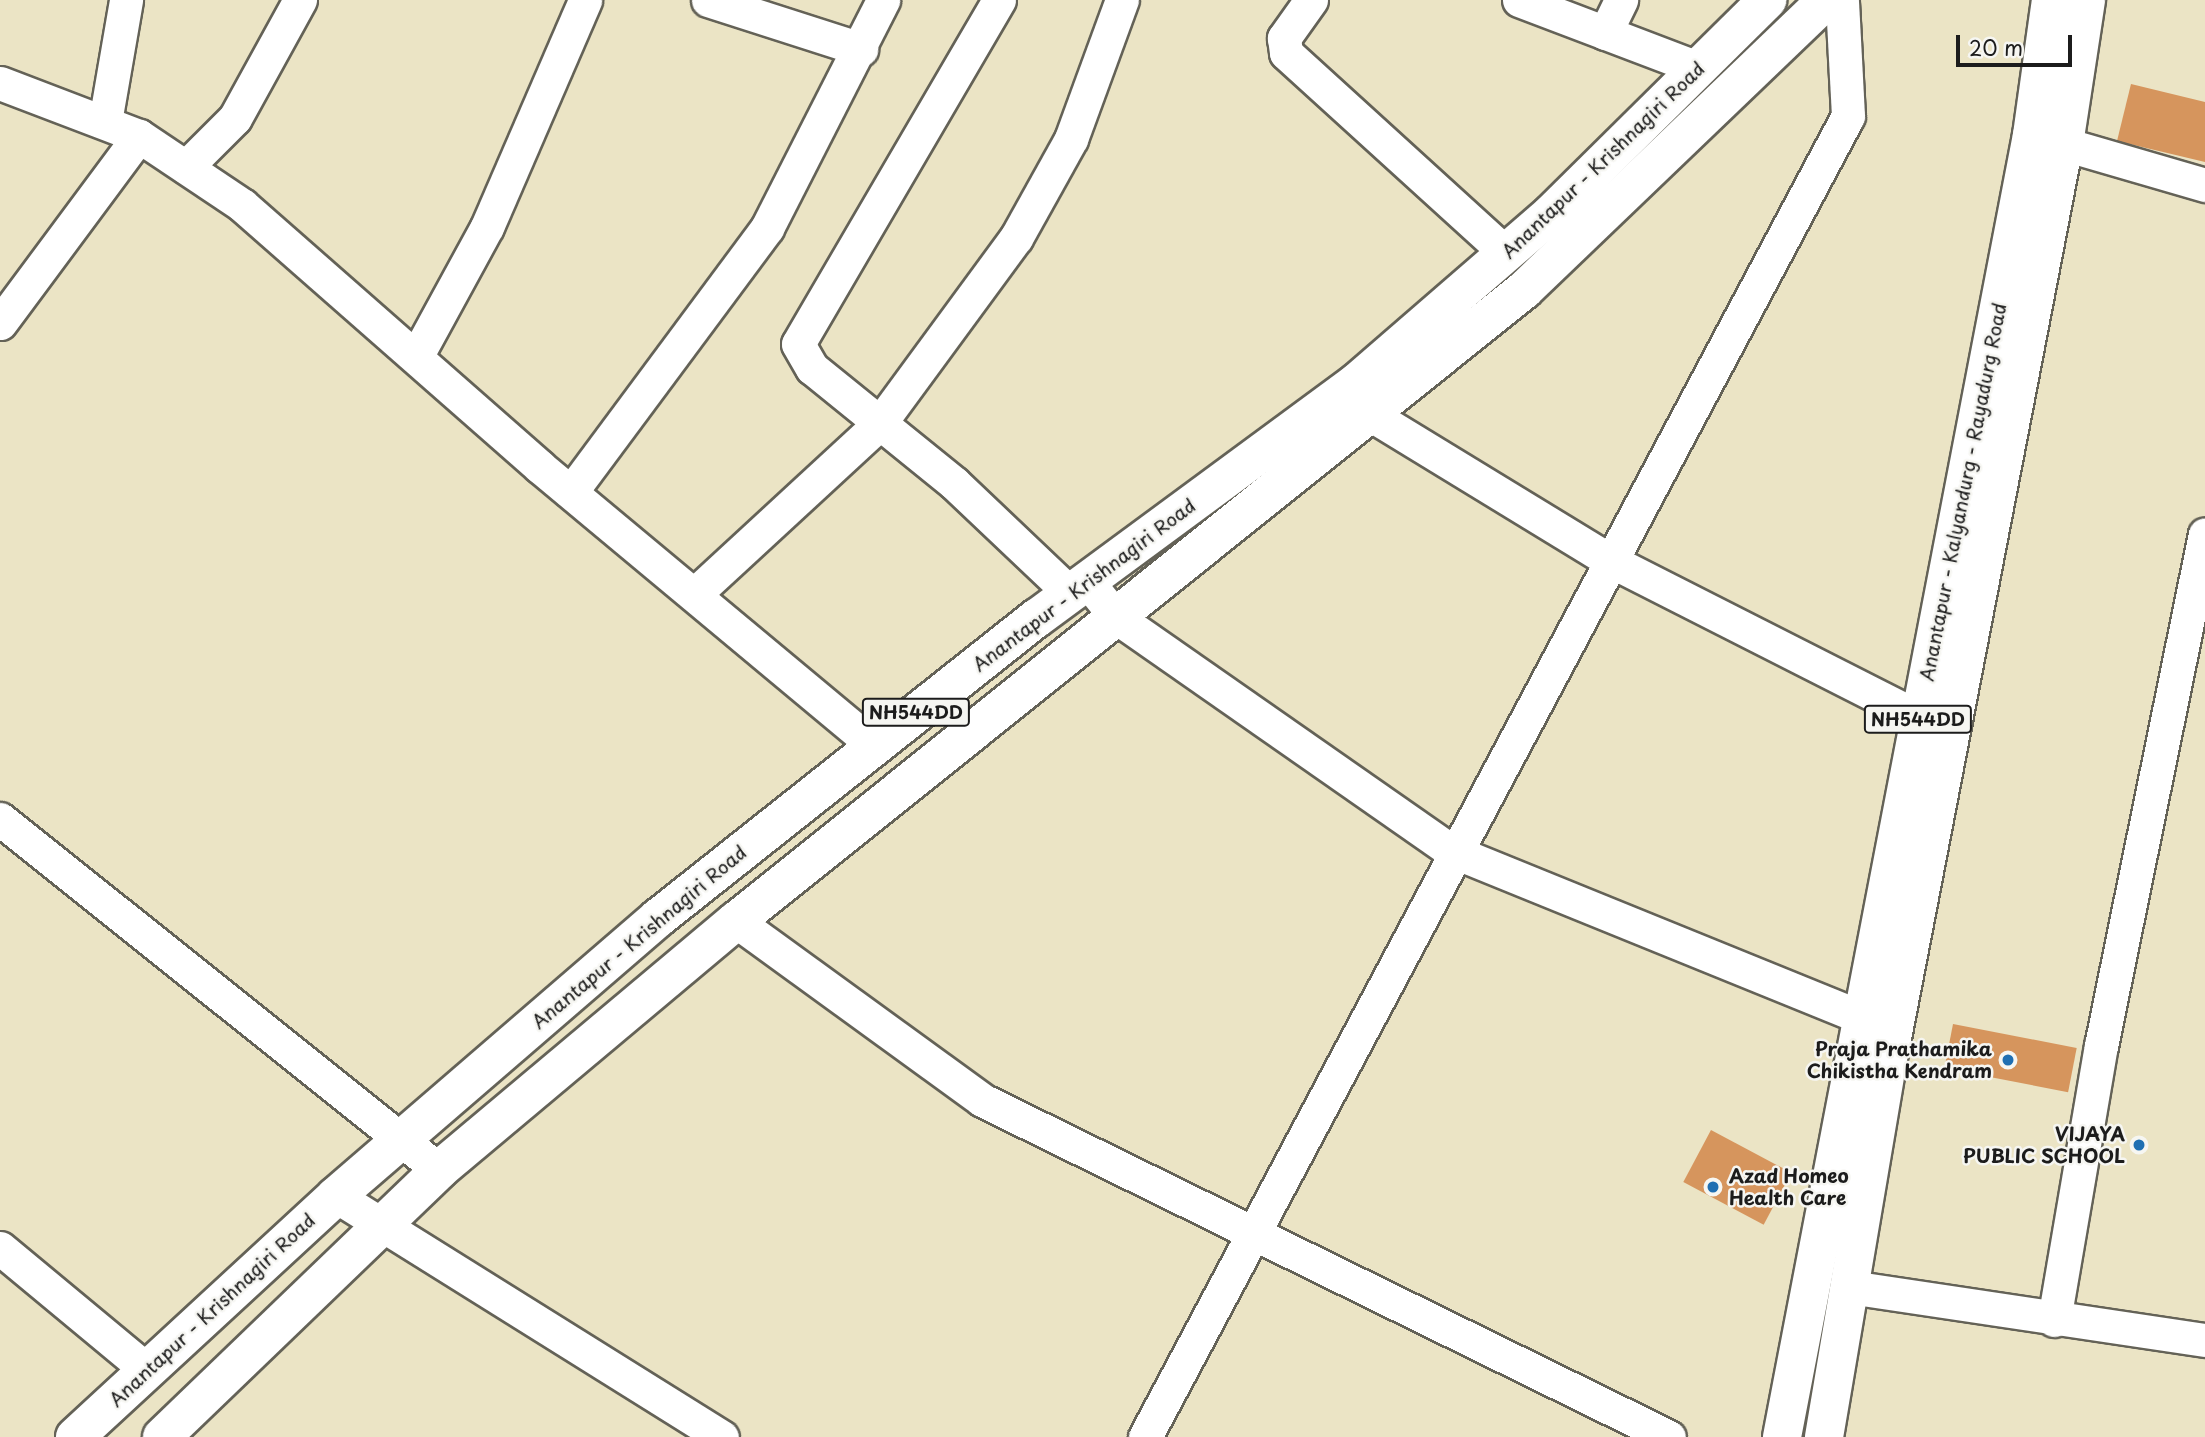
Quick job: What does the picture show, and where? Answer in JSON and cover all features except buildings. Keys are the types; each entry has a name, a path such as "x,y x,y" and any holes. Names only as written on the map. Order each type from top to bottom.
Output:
{"highway":[{"name":"Anantapur - Krishnagiri Road","path":"75,1437 336,1196 658,918 874,745 1079,587 1356,383 1506,253 1767,0"},
{"name":"Anantapur - Krishnagiri Road","path":"162,1437 375,1226 439,1170 736,921 1116,617 1373,416 1524,290 1826,0"},
{"name":"Anantapur - Kalyandurg - Rayadurg Road","path":"1782,1437 1860,1017 2032,135 2051,0"},
{"name":"Anantapur - Kalyandurg - Rayadurg Road","path":"1824,1437 2064,144 2086,0"}],"street":[{"path":"105,122 126,0"},
{"path":"186,167 235,118 300,0"},
{"path":"416,357 487,227 585,0"},
{"path":"708,0 861,49"},
{"path":"571,492 767,228 861,49 883,0"},
{"path":"999,0 799,337 803,359 1116,617 1452,851 1860,1017"},
{"path":"696,592 880,423 1041,198 1071,139 1122,0"},
{"path":"1311,0 1284,38 1286,53 1506,253"},
{"path":"1519,0 1698,68"},
{"path":"1605,33 1621,0"},
{"path":"1145,1437 1452,851 1848,116 1842,0"},
{"path":"0,83 139,136 242,205 571,492 696,592 874,745"},
{"path":"0,323 139,136"},
{"path":"2064,144 2205,185"},
{"path":"1373,416 1609,560 1918,717"},
{"path":"2054,1320 2101,1046 2205,534"},
{"path":"0,819 439,1170"},
{"path":"736,921 982,1100 1252,1235 1669,1437"},
{"path":"336,1196 375,1226 722,1437"},
{"path":"0,1248 147,1370"},
{"path":"1850,1287 2054,1320 2205,1340"}],"place":[{"name":"Praja Prathamika Chikistha Kendram","path":"2008,1060"},
{"name":"VIJAYA PUBLIC SCHOOL","path":"2139,1145"},
{"name":"Azad Homeo Health Care","path":"1713,1187"}]}
